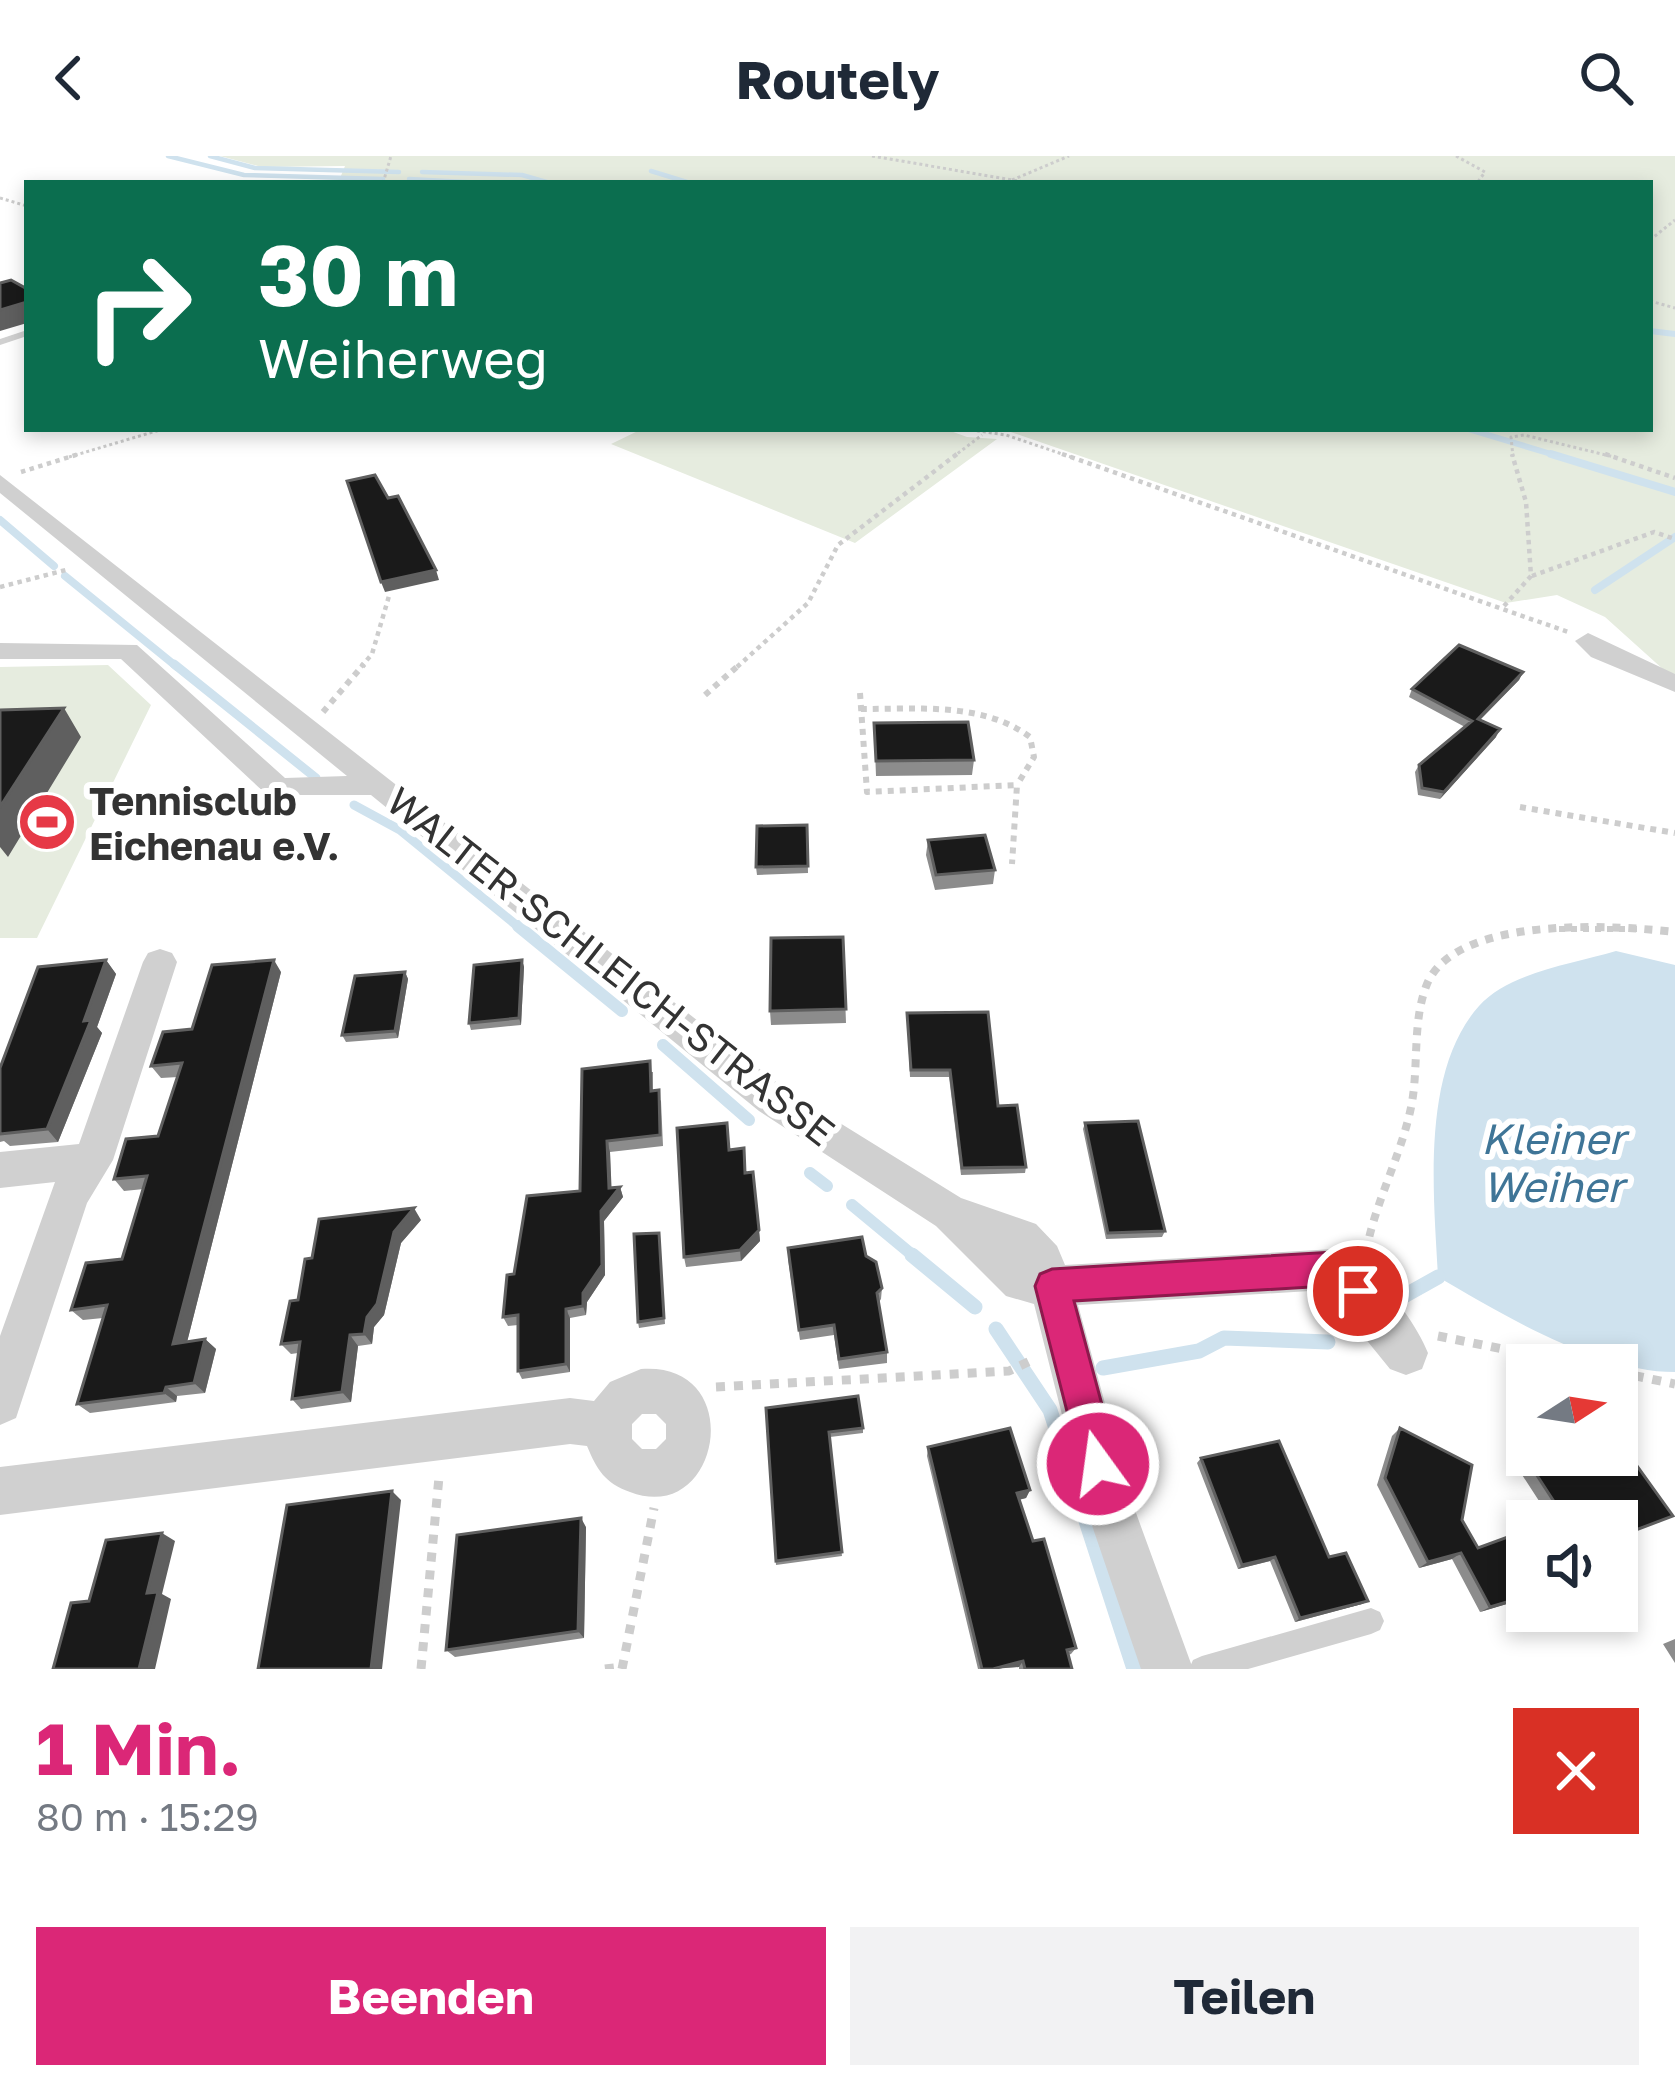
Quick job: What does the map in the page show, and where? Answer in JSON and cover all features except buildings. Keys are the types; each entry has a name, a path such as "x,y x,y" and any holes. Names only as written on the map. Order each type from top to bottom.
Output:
{"street":[{"name":"WALTER-SCHLEICH-STRASSE","path":"11,477 101,562 772,1100 950,1214 1021,1282 1052,1286"},
{"path":"1588,641 1600,651 1675,684"},
{"path":"0,651 128,651 278,788 378,785"},
{"path":"0,1402 69,1195 93,1160 160,962"},
{"path":"0,1170 93,1160"},
{"path":"1167,1669 1108,1502 1052,1286 1334,1269 1382,1323"},
{"path":"0,1491 570,1421 609,1426"}],"lane":[{"path":"1202,1669 1371,1621"}],"path":[{"path":"872,156 1011,180 1070,156"},
{"path":"1456,156 1485,172 1479,180"},
{"path":"11,477 154,432"},
{"path":"974,432 1006,435 1504,606 1588,641"},
{"path":"1520,432 1511,436 1509,446 1526,502 1532,576"},
{"path":"1525,432 1675,478"},
{"path":"705,695 808,603 838,545 982,435"},
{"path":"1504,606 1532,576 1654,532 1675,539"},
{"path":"0,587 101,562"},
{"path":"309,728 372,654 389,596"},
{"path":"860,693 867,792 1017,785"},
{"path":"861,709 972,713 1004,716 1021,724 1031,745 1031,769 1017,785 1012,864"},
{"path":"1520,807 1675,833"},
{"path":"1506,1349 1382,1323 1370,1220 1411,1111 1422,1007 1436,968 1468,947 1534,930 1593,925 1675,932"},
{"path":"706,1387 1009,1371 1040,1356"},
{"path":"1638,1376 1675,1384"},
{"path":"422,1669 443,1438"},
{"path":"605,1669 622,1668 656,1499"}],"shaded area":[{"path":"220,156 1675,156 1675,680 1605,617 1557,595 1506,603 1011,432 1653,432 1653,180 339,180 345,166 262,167"},
{"path":"636,432 953,432 997,439 855,543 611,444"},
{"name":"Tennisclub Eichenau e.V.","path":"108,665 151,705 37,938 0,938 0,667"}],"water":[{"name":"Kleiner Weiher","path":"1616,951 1675,965 1675,1372 1638,1368 1638,1344 1565,1344 1438,1277 1435,1136 1447,1065 1460,1033 1479,1006 1507,985"}],"waterway":[{"path":"168,156 244,175 383,179"},
{"path":"210,156 255,168 399,172"},
{"path":"651,171 680,180"},
{"path":"422,172 522,175 540,180"},
{"path":"409,179 428,180"},
{"path":"1653,331 1675,334"},
{"path":"1478,432 1561,457"},
{"path":"1551,454 1675,492"},
{"path":"0,520 54,566"},
{"path":"1595,590 1675,537"},
{"path":"65,576 177,667"},
{"path":"174,664 316,778"},
{"path":"354,805 400,830 521,929"},
{"path":"518,926 622,1011"},
{"path":"663,1045 749,1120"},
{"path":"810,1173 827,1186"},
{"path":"852,1205 916,1258"},
{"path":"912,1255 975,1307"},
{"path":"1404,1296 1438,1277"},
{"path":"996,1329 1050,1410 1134,1669"},
{"path":"1103,1368 1199,1351 1224,1338 1328,1342"}],"place":[{"name":"Tennisclub Eichenau e.V.","path":"47,822"}],"route":[{"path":"1098,1464 1052,1286 1334,1269 1358,1291"}]}
